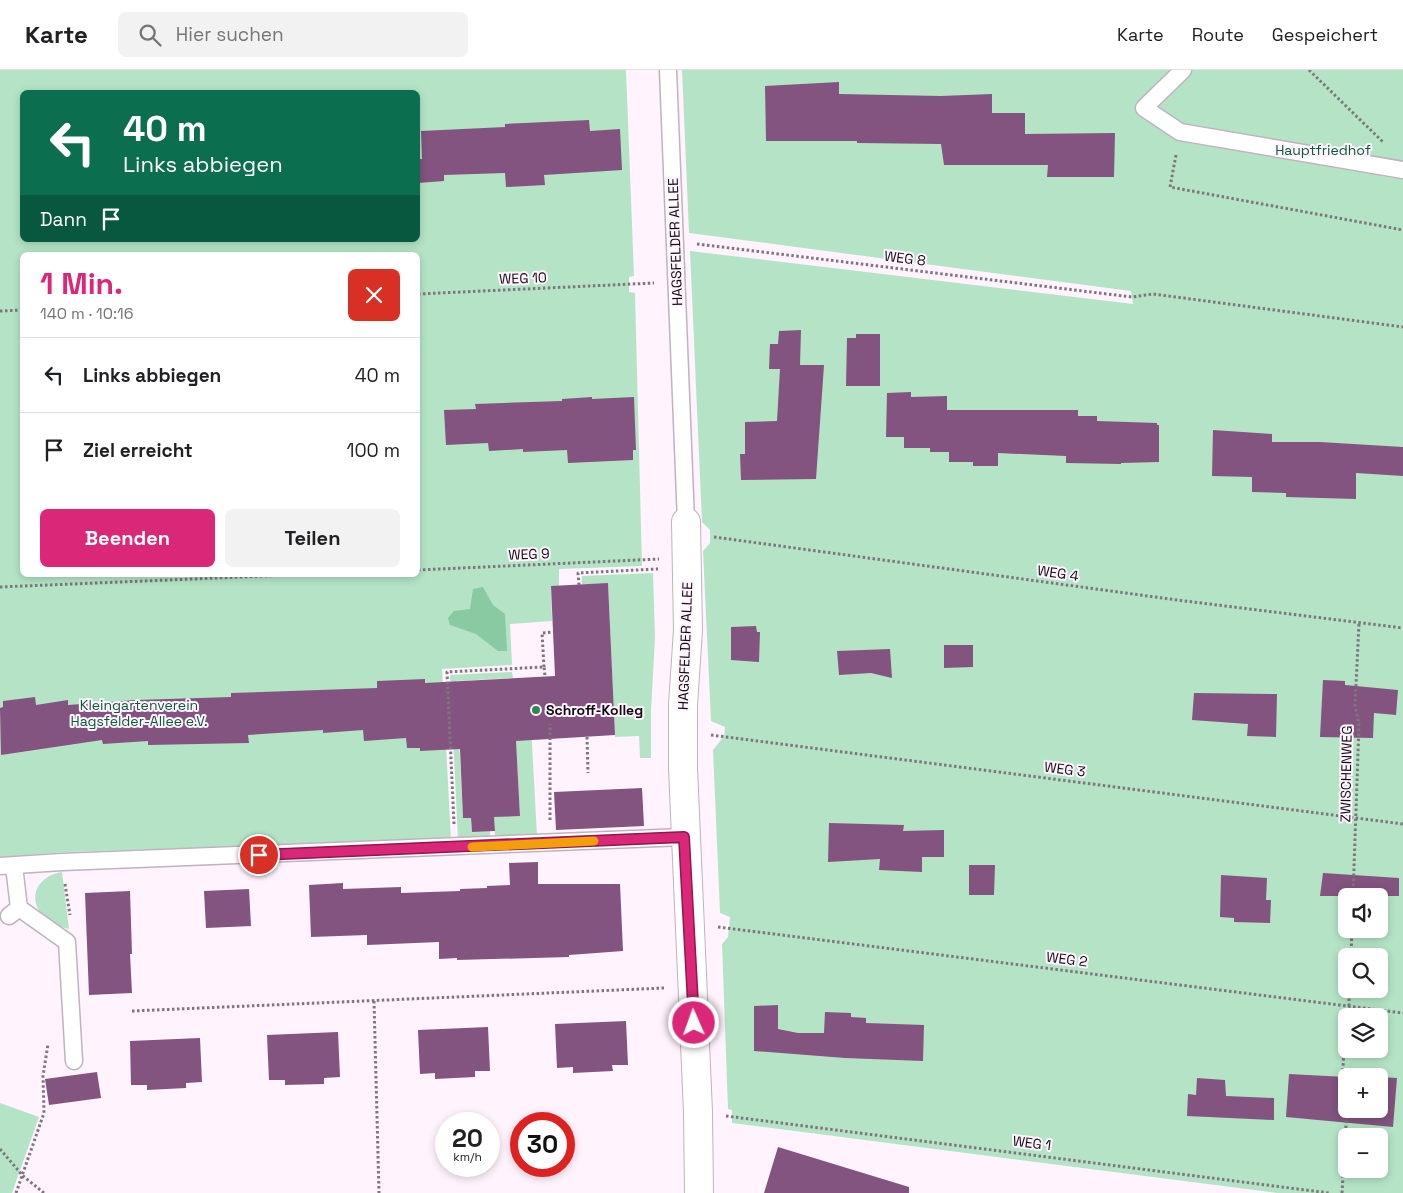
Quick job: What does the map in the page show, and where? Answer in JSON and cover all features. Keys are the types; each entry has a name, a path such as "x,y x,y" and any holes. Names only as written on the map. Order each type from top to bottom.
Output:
{"street":[{"name":"HAGSFELDER ALLEE","path":"686,522 688,630 683,705 684,837 700,1193"}],"lane":[{"name":"HAGSFELDER ALLEE","path":"668,70 686,522"},
{"path":"1183,70 1144,108 1180,132 1398,169"},
{"path":"74,1061 67,942 14,912 7,866 62,862 684,837"}],"path":[{"path":"1309,70 1396,154 1398,169"},
{"path":"1180,132 1170,187 1403,230"},
{"name":"WEG 8","path":"675,243 702,244 1132,297 1153,294 1403,327"},
{"name":"WEG 10","path":"420,294 629,285"},
{"path":"0,311 20,310"},
{"name":"WEG 4","path":"710,537 1167,599 1403,628"},
{"name":"WEG 9","path":"420,570 641,560"},
{"path":"579,585 578,573 686,567"},
{"path":"0,587 240,577"},
{"name":"ZWISCHENWEG","path":"1353,888 1359,725 1355,706 1358,623"},
{"path":"545,676 542,633 553,632"},
{"path":"455,847 446,672 544,667"},
{"path":"550,724 549,793 551,843"},
{"name":"WEG 3","path":"724,736 1403,824"},
{"path":"587,737 588,773"},
{"path":"62,862 72,931 67,942"},
{"name":"WEG 2","path":"728,928 1403,1013"},
{"path":"132,1011 692,987"},
{"path":"1343,1068 1348,998"},
{"path":"374,1001 379,1193"},
{"path":"16,1193 44,1113 43,1076 49,1039"},
{"name":"WEG 1","path":"732,1116 1329,1193"},
{"path":"1342,1193 1346,1118"},
{"path":"0,1148 23,1176 44,1193"}],"green space":[{"name":"Kleingartenverein Hagsfelder-Allee e.V.","path":"0,70 626,70 634,276 629,277 629,292 635,293 642,566 559,569 559,586 551,586 552,621 510,624 512,665 442,669 451,840 66,852 0,857"},
{"name":"Hauptfriedhof","path":"682,70 1403,70 1403,1193 1277,1193 732,1123 732,1110 728,1109 722,944 728,937 730,917 720,913 713,750 724,736 725,727 711,721 703,551 710,543 710,530 702,522 690,251 1133,304 1131,291 689,233"},
{"path":"653,573 655,637 651,711 651,758 640,758 639,736 615,737 608,584 582,584 582,576"},
{"path":"512,672 513,678 456,681 463,818 471,818 472,832 490,831 490,838 458,840 450,675"},
{"path":"531,725 537,836 495,838 494,817 520,815 515,726"},
{"path":"62,872 69,929 54,925 47,920 40,913 35,898 36,890 40,884 53,874"},
{"path":"0,1103 39,1117 12,1193 0,1193"}],"shaded area":[{"path":"483,587 493,605 505,614 507,651 498,651 476,634 450,625 448,618 454,611 470,609 473,589"}],"building":[{"path":"839,82 839,94 941,96 992,94 992,113 1025,113 1025,134 1115,133 1114,177 1047,177 1048,165 944,165 941,144 857,143 857,141 766,141 765,86"},
{"path":"589,120 590,131 620,129 622,170 544,175 545,185 506,187 505,173 444,175 444,181 420,183 420,159 422,159 421,131 505,127 505,124"},
{"path":"801,330 800,365 824,365 816,479 741,480 740,454 745,454 745,422 777,421 780,369 769,369 770,344 778,344 779,331"},
{"path":"856,334 880,334 880,386 846,386 847,338 856,338"},
{"path":"911,392 911,397 947,396 947,410 1078,410 1078,416 1097,416 1097,421 1157,423 1159,425 1159,462 1121,464 1066,463 1066,456 998,453 998,466 973,466 973,462 949,462 949,452 930,452 930,448 904,448 904,437 886,437 887,393"},
{"path":"592,397 592,399 634,397 636,450 633,450 633,460 568,463 567,450 523,452 523,449 489,451 488,443 446,445 444,410 476,409 475,404 562,401 562,399"},
{"path":"1213,430 1272,434 1272,442 1320,442 1403,447 1403,476 1356,473 1356,499 1286,497 1286,493 1252,492 1252,477 1212,476"},
{"path":"608,583 615,735 516,741 520,816 494,817 495,831 472,832 471,818 463,818 460,749 420,751 420,748 407,748 406,738 364,741 363,730 323,733 323,730 248,735 249,743 148,745 148,741 103,744 102,740 1,755 0,708 3,707 3,701 35,697 36,705 68,700 68,705 136,700 231,697 231,693 377,688 377,681 425,679 425,683 555,676 551,586"},
{"path":"756,626 757,632 760,632 759,662 731,660 731,627"},
{"path":"944,645 973,645 973,667 944,668"},
{"path":"890,649 892,678 871,673 839,675 837,651"},
{"path":"1323,680 1345,681 1345,685 1398,690 1396,715 1374,713 1373,738 1320,737"},
{"path":"1194,693 1277,694 1276,737 1247,736 1248,724 1192,720"},
{"path":"642,788 644,826 556,830 554,792"},
{"path":"829,823 904,825 903,831 944,830 944,857 922,857 922,872 879,870 880,859 828,862"},
{"path":"538,862 538,884 620,884 623,951 569,955 569,957 457,960 457,958 439,959 439,942 367,945 367,935 311,937 309,885 343,883 343,889 401,887 401,893 460,891 460,889 510,885 509,863"},
{"path":"969,865 995,865 994,895 969,895"},
{"path":"1323,873 1399,878 1399,896 1388,896 1388,888 1338,888 1338,896 1320,896"},
{"path":"1221,875 1267,878 1266,900 1271,900 1270,923 1234,922 1234,918 1220,917"},
{"path":"249,889 251,926 206,928 204,891"},
{"path":"130,891 132,993 89,995 85,893"},
{"path":"778,1005 778,1029 798,1033 824,1033 825,1012 851,1013 851,1017 866,1018 866,1023 924,1025 923,1061 845,1058 754,1051 754,1006"},
{"path":"626,1021 628,1065 612,1065 613,1071 573,1073 573,1067 557,1068 555,1024"},
{"path":"488,1027 490,1071 475,1071 475,1077 435,1079 435,1073 420,1074 418,1030"},
{"path":"338,1032 340,1077 324,1078 324,1084 285,1085 285,1080 269,1080 267,1035"},
{"path":"200,1038 202,1082 186,1083 186,1088 147,1090 147,1085 131,1085 130,1041"},
{"path":"97,1072 101,1098 49,1105 45,1079"},
{"path":"1289,1074 1338,1077 1338,1118 1388,1118 1388,1078 1397,1078 1393,1127 1286,1117"},
{"path":"1197,1078 1225,1080 1226,1096 1274,1098 1274,1120 1187,1116 1188,1094 1196,1095"},
{"path":"778,1147 909,1187 909,1193 764,1193"}],"slow traffic":[{"path":"472,847 594,841"}],"place":[{"name":"Schroff-Kolleg","path":"536,710"}],"route":[{"path":"259,855 684,837 694,1023"}]}
